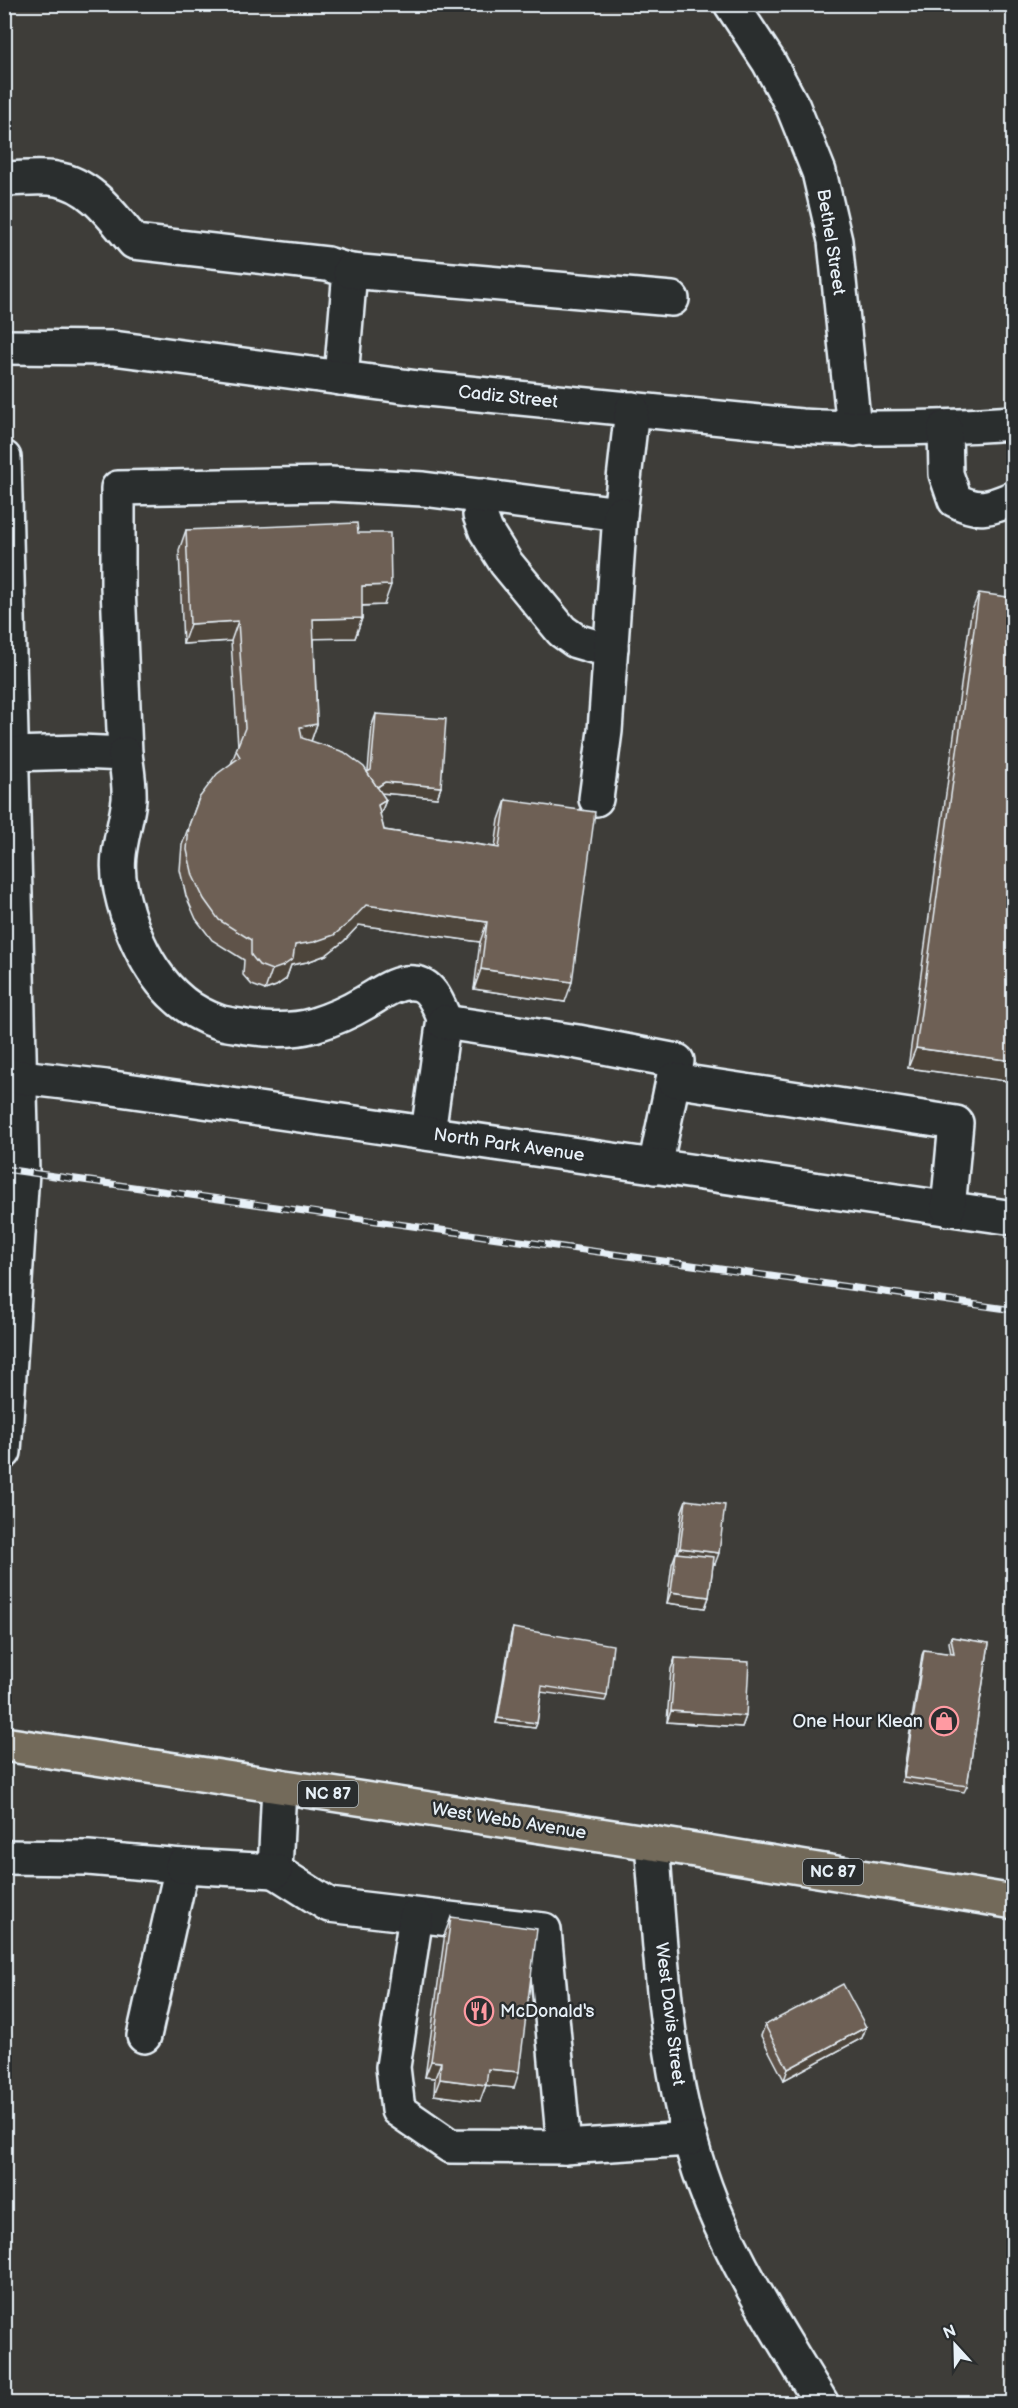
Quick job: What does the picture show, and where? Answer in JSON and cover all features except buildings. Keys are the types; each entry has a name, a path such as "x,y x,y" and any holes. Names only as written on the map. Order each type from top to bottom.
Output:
{"highway":[{"name":"West Webb Avenue","path":"4,1744 652,1843 1014,1902"}],"street":[{"name":"Bethel Street","path":"731,4 769,62 793,107 819,172 835,241 854,429"},
{"path":"4,179 55,179 76,185 106,209 134,242 327,264 350,271 672,299"},
{"path":"341,378 350,271"},
{"name":"Cadiz Street","path":"4,348 113,348 341,378 801,426 854,429 945,428 1014,423"},
{"path":"596,799 605,731 620,514 632,409"},
{"path":"945,428 946,474 955,500 970,508 991,508 1014,498"},
{"path":"4,458 12,754 13,1076 22,1172 4,1452"},
{"path":"428,1133 444,1018 426,986 416,982 402,983 313,1026 265,1030 219,1022 184,1006 165,988 131,928 120,889 117,860 129,801 118,586 118,488 330,484 423,489 620,514"},
{"path":"482,496 480,515 486,531 506,564 562,631 576,640 593,646 611,648"},
{"path":"12,754 80,752 125,754"},
{"path":"444,1022 578,1042 677,1061 655,1167"},
{"name":"North Park Avenue","path":"13,1076 106,1087 1014,1218"},
{"path":"673,1080 956,1123 948,1209"},
{"path":"275,1871 279,1786"},
{"name":"West Davis Street","path":"652,1843 672,2063 690,2139 712,2204 750,2286 822,2403"},
{"path":"4,1857 88,1858 275,1871 329,1905 544,1929 564,2147"},
{"path":"144,2036 182,1866"},
{"path":"416,1916 393,2067 398,2110 450,2146 564,2147 690,2139"}],"railway":[{"path":"4,1169 1014,1310"}],"place":[{"name":"One Hour Klean","path":"944,1721"},
{"name":"McDonald's","path":"479,2011"}]}
